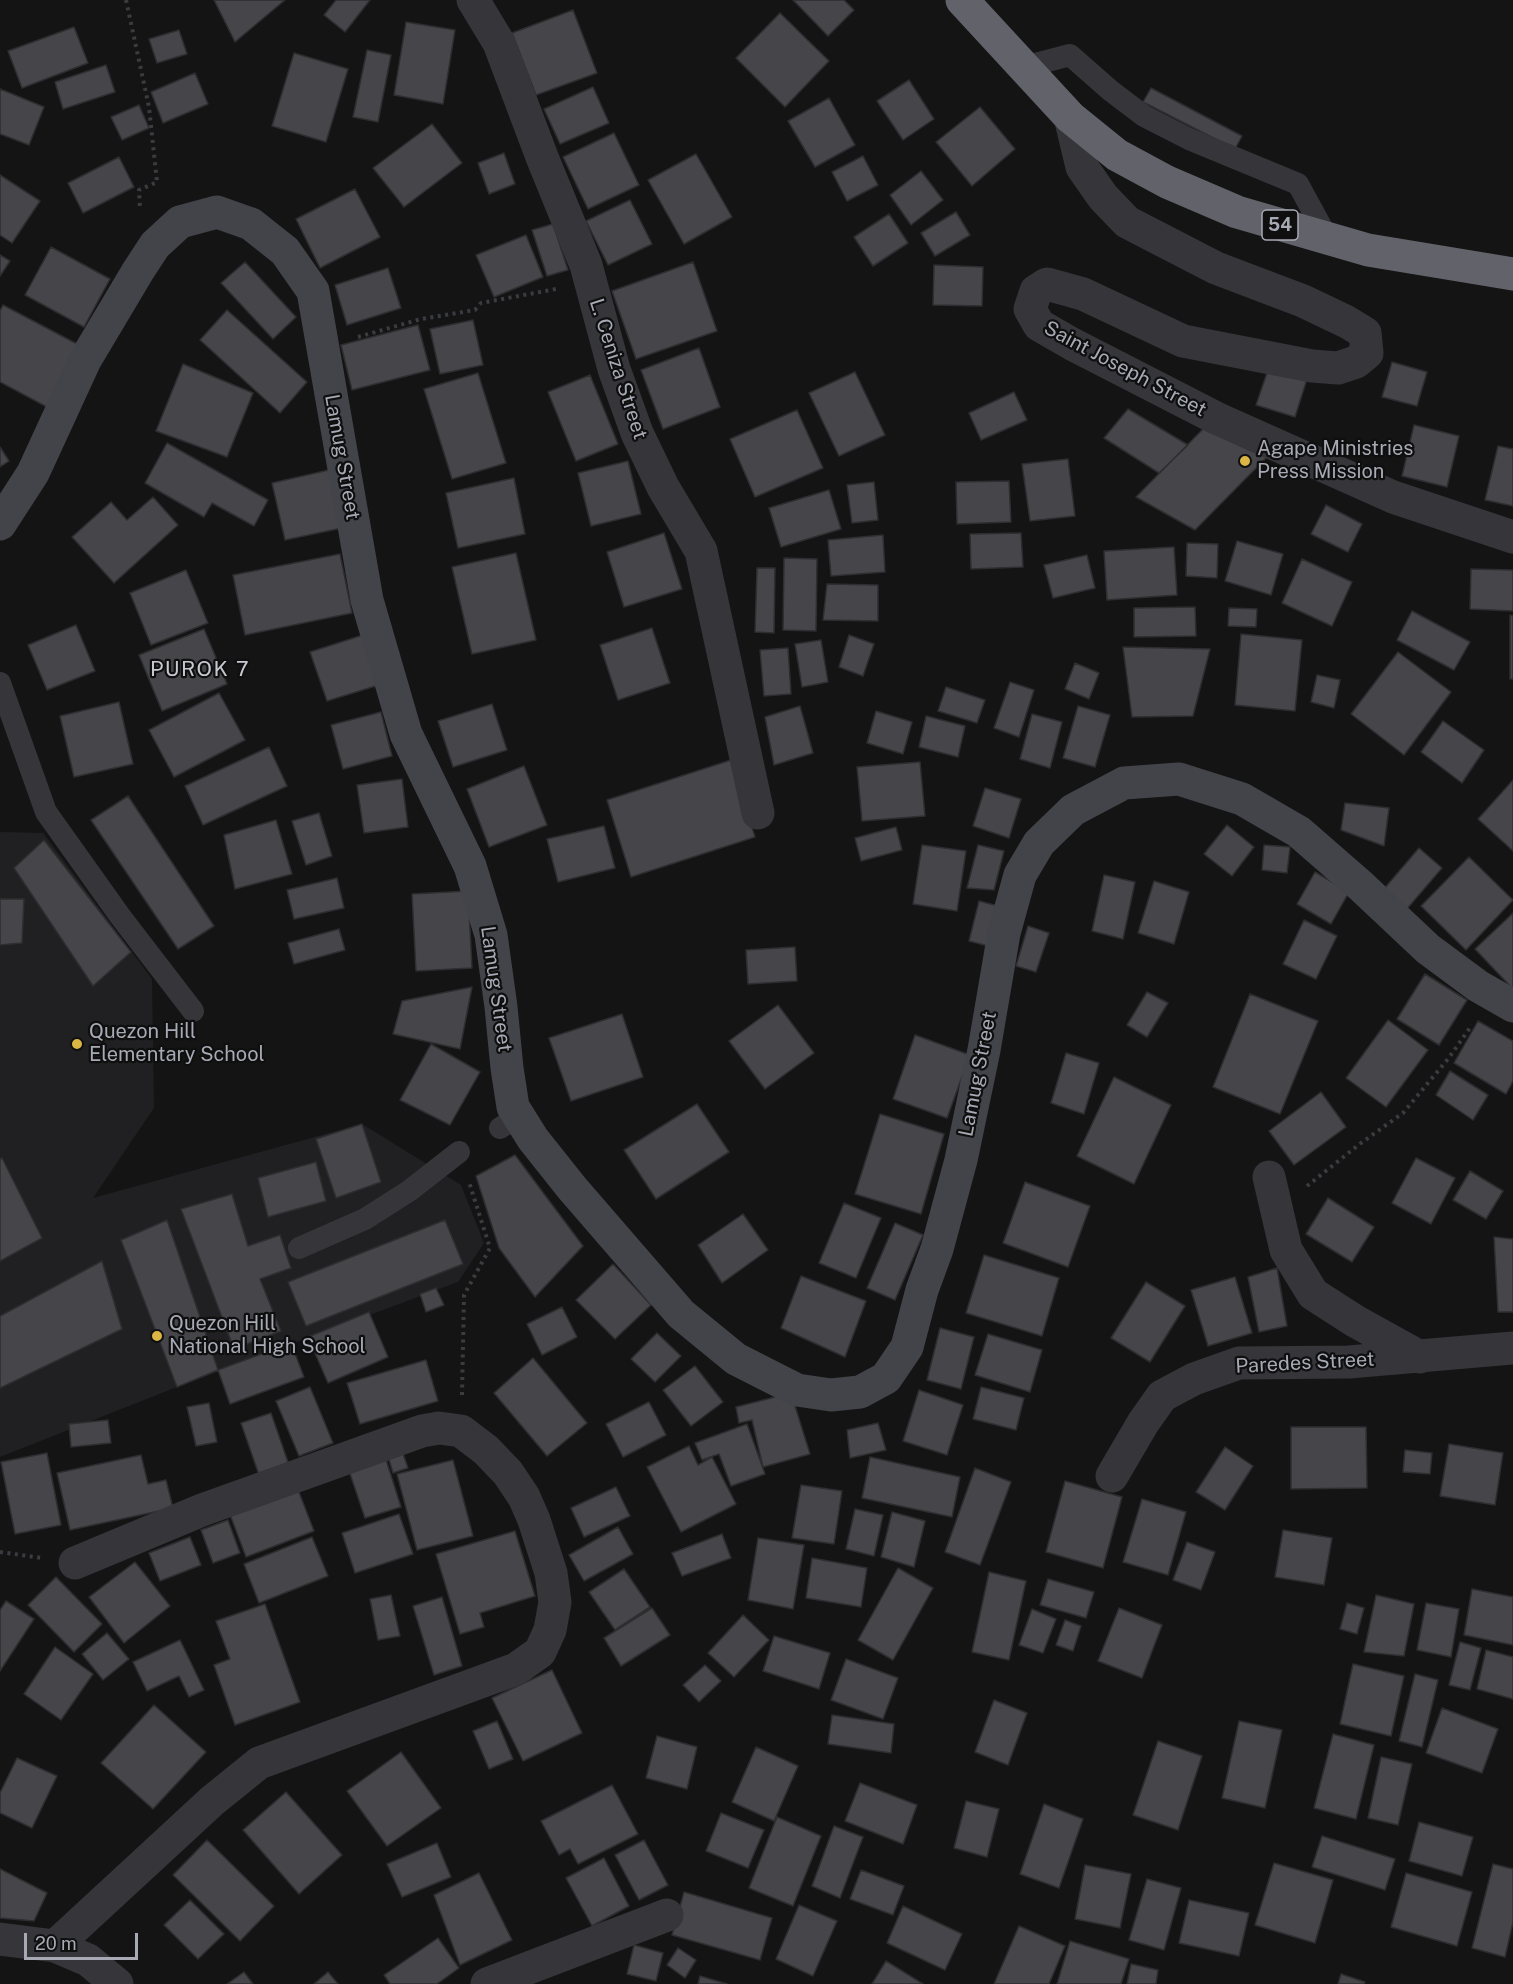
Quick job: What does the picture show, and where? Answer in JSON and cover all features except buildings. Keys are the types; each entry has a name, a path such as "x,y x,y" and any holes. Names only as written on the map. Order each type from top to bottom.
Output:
{"highway":[{"name":"54","path":"962,0 1070,117 1117,155 1167,182 1237,212 1368,250 1513,274"}],"street":[{"name":"L. Ceniza Street","path":"473,0 499,43 586,265 614,369 637,433 663,487 701,552 758,813"},
{"name":"Saint Joseph Street","path":"1070,117 1082,166 1102,197 1127,222 1216,268 1347,322 1365,333 1367,353 1356,362 1338,368 1312,366 1183,341 1083,294 1047,284 1036,291 1030,309 1039,325 1216,418 1393,497 1513,537"},
{"name":"Lamug Street","path":"0,524 33,473 85,360 155,245 180,222 217,212 251,224 285,251 313,291 367,600 406,734 470,866 491,935 513,1107 509,1122 533,1139 572,1188 681,1314 736,1359 797,1390 831,1395 860,1392 886,1378 907,1347 961,1160 984,1050 1004,933 1020,875 1039,843 1073,810 1124,783 1179,779 1242,799 1299,832 1362,886 1428,949 1478,986 1513,1006"},
{"path":"1271,1188 1286,1250 1313,1294 1355,1321 1420,1357"},
{"name":"Paredes Street","path":"1112,1476 1143,1423 1162,1396 1194,1378 1239,1362 1349,1362 1513,1348"},
{"path":"55,1946 212,1801 259,1763 516,1669 540,1652 550,1630 555,1602 551,1572 534,1520 524,1497 508,1473 486,1450 461,1431 439,1428 422,1431 202,1510 75,1563"},
{"path":"487,1984 667,1915"},
{"path":"0,1939 55,1946 88,1960 117,1984"}],"lane":[{"path":"1024,67 1070,55 1110,91 1144,116 1189,139 1298,184 1328,239"},
{"path":"0,683 46,812 120,916 193,1011"},
{"path":"299,1248 365,1220 409,1191 459,1152"}],"path":[{"path":"126,0 150,107 157,182 139,190 140,215 155,245"},
{"path":"352,338 421,319 475,310 481,303 555,289"},
{"path":"1271,1188 1294,1196 1403,1113 1448,1059 1474,1021"},
{"path":"459,1152 490,1248 464,1294 461,1431"}],"shaded area":[{"name":"Quezon Hill National High School","path":"0,832 43,833 152,979 154,1108 93,1198 362,1124 461,1185 484,1243 458,1282 177,1387 0,1457"}],"place":[{"name":"Agape Ministries Press Mission","path":"1245,461"},
{"name":"Quezon Hill Elementary School","path":"77,1044"},
{"name":"Quezon Hill National High School","path":"157,1336"}],"district":[{"name":"PUROK 7","path":"200,670"}]}
